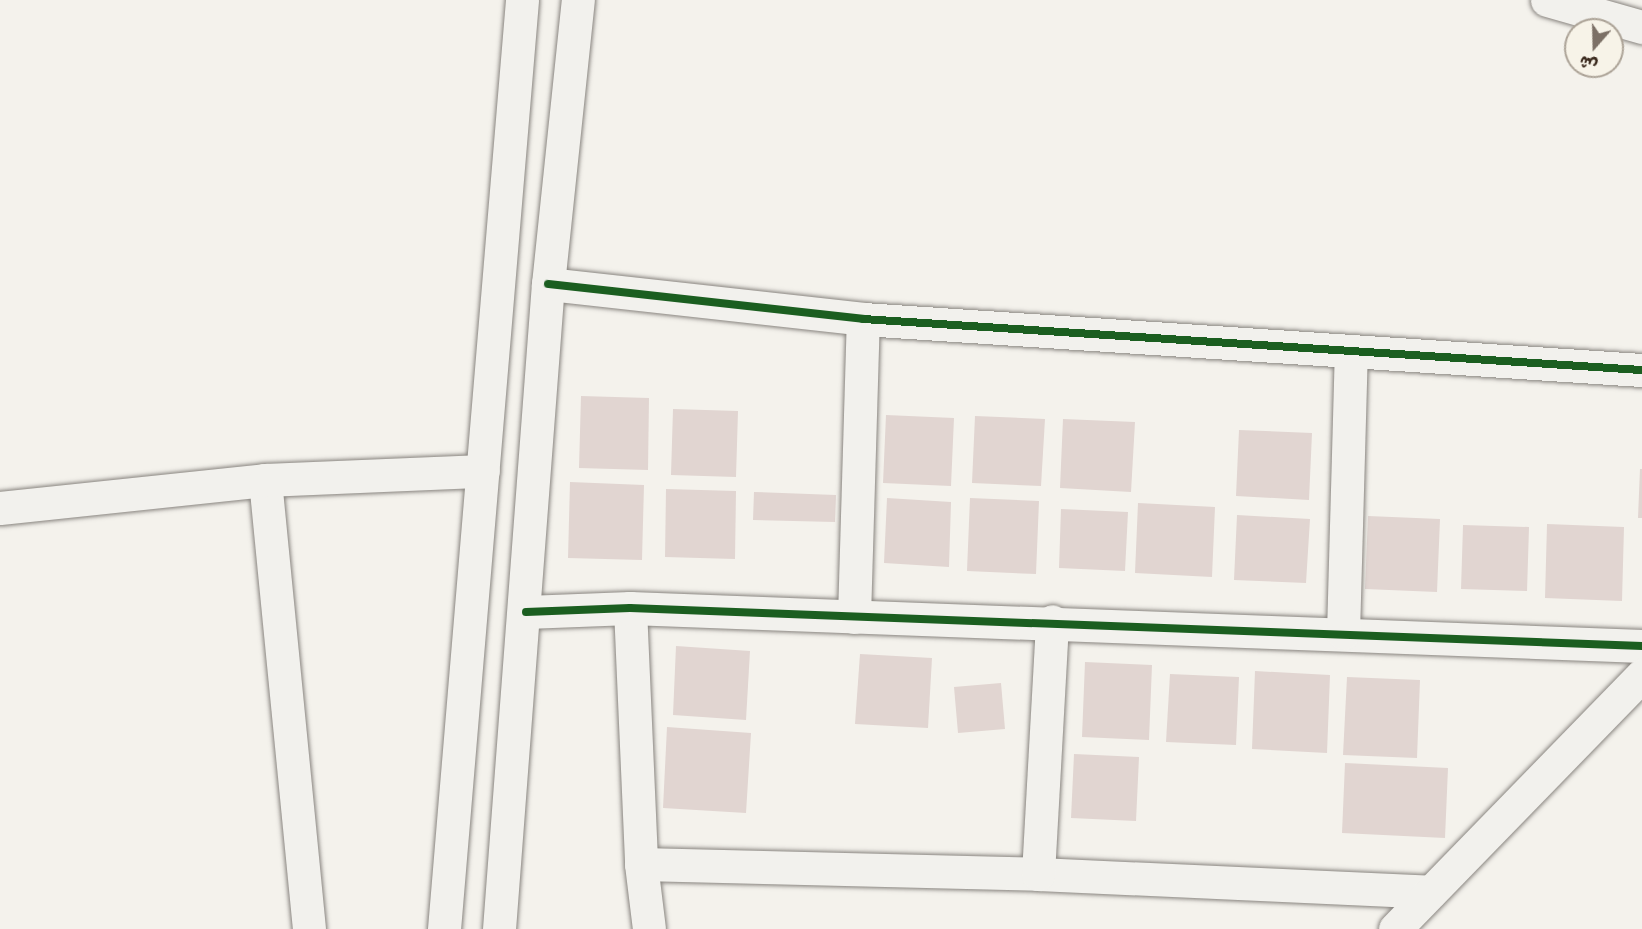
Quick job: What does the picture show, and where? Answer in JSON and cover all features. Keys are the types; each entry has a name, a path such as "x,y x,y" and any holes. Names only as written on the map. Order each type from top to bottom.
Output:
{"street":[{"path":"444,929 522,0"},
{"path":"499,929 526,612 548,284 578,0"},
{"path":"1547,0 1642,27"},
{"path":"548,284 863,320 1642,370"},
{"path":"854,617 863,320"},
{"path":"1343,633 1351,351"},
{"path":"0,508 265,480 483,471"},
{"path":"265,480 309,929"},
{"path":"526,612 630,608 854,617 1052,621 1642,646"},
{"path":"630,608 641,864 649,929"},
{"path":"1038,874 1052,621"},
{"path":"1395,929 1642,675"},
{"path":"641,864 1038,874 1431,892"}],"building":[{"path":"581,396 649,398 648,470 579,468"},
{"path":"673,409 738,411 736,477 671,475"},
{"path":"886,415 954,418 951,486 883,483"},
{"path":"975,416 1045,419 1041,486 972,483"},
{"path":"1063,419 1135,422 1131,492 1060,488"},
{"path":"1239,430 1312,433 1309,500 1236,496"},
{"path":"1640,469 1642,469 1642,518 1638,518"},
{"path":"570,482 644,485 642,560 568,558"},
{"path":"666,489 736,491 735,559 665,557"},
{"path":"754,492 836,495 835,522 753,520"},
{"path":"887,498 951,502 949,567 884,563"},
{"path":"970,498 1039,501 1036,574 967,571"},
{"path":"1138,503 1215,507 1212,577 1135,573"},
{"path":"1061,509 1128,512 1125,571 1059,568"},
{"path":"1237,515 1310,519 1306,583 1234,580"},
{"path":"1368,516 1440,519 1437,592 1365,589"},
{"path":"1547,524 1624,527 1622,601 1545,598"},
{"path":"1463,525 1529,527 1527,591 1461,589"},
{"path":"676,646 750,651 746,720 673,715"},
{"path":"860,654 932,658 928,728 855,724"},
{"path":"1085,662 1152,665 1149,740 1082,737"},
{"path":"1255,671 1330,675 1327,753 1252,749"},
{"path":"1170,674 1239,677 1236,745 1166,742"},
{"path":"1347,677 1420,680 1417,758 1343,755"},
{"path":"1001,683 1005,729 958,733 954,687"},
{"path":"667,727 751,733 746,813 663,808"},
{"path":"1074,754 1139,757 1136,821 1071,818"},
{"path":"1345,763 1448,768 1445,838 1342,833"}],"cycle path":[{"path":"548,284 863,319 1642,370"},
{"path":"526,612 630,608 1642,646"}]}
